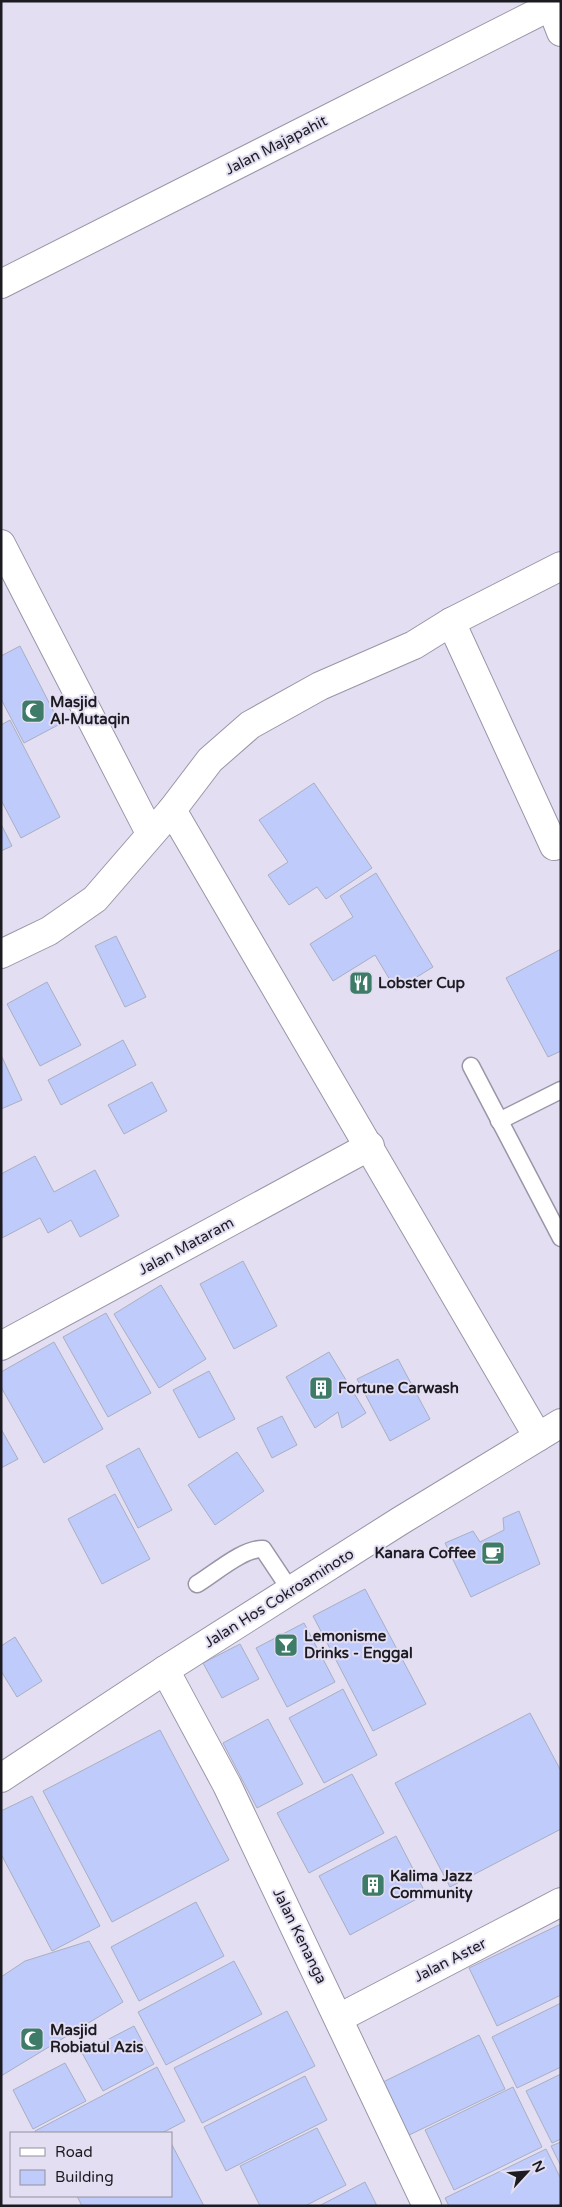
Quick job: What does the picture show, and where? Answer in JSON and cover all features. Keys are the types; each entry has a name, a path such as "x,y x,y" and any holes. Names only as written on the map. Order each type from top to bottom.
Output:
{"street":[{"path":"550,3 561,32"},
{"name":"Jalan Majapahit","path":"1,284 550,3"},
{"path":"1,544 150,833"},
{"path":"1,954 49,931 95,899 150,833 172,810 210,760 250,725 320,686 414,645 451,622 561,566"},
{"path":"451,622 554,846"},
{"path":"172,810 370,1146 538,1437"},
{"name":"Jalan Mataram","path":"1,1346 370,1146"},
{"name":"Jalan Hos Cokroaminoto","path":"1,1778 165,1670 400,1521 561,1423"},
{"name":"Jalan Kenanga","path":"165,1670 227,1785 427,2206"},
{"name":"Jalan Aster","path":"339,2018 561,1902"}],"lane":[{"path":"471,1066 561,1238"},
{"path":"499,1121 561,1090"},
{"path":"197,1584 246,1553 255,1549 263,1549 291,1591"}],"building":[{"path":"20,646 60,724 24,743 1,699 1,656"},
{"path":"10,720 60,817 21,838 1,800 1,725"},
{"path":"314,783 372,868 326,899 317,887 289,905 268,875 288,862 259,820"},
{"path":"1,824 12,846 1,851"},
{"path":"376,873 433,967 396,990 375,955 333,981 310,944 353,917 340,896"},
{"path":"116,936 146,997 125,1007 95,946"},
{"path":"561,949 561,1051 548,1057 506,978"},
{"path":"47,982 81,1045 40,1066 7,1004"},
{"path":"123,1040 136,1065 61,1105 48,1080"},
{"path":"1,1055 22,1100 1,1109"},
{"path":"152,1082 167,1111 124,1134 108,1105"},
{"path":"35,1156 54,1192 95,1170 119,1216 80,1237 71,1220 48,1233 40,1218 2,1238 1,1174"},
{"path":"243,1261 277,1326 234,1349 200,1284"},
{"path":"161,1285 206,1359 159,1388 114,1314"},
{"path":"106,1313 151,1393 108,1417 63,1337"},
{"path":"54,1342 103,1429 44,1463 1,1387 1,1372"},
{"name":"Fortune Carwash","path":"329,1352 366,1413 342,1428 338,1412 315,1428 286,1377"},
{"path":"398,1359 430,1419 390,1441 357,1379"},
{"path":"209,1371 235,1419 199,1438 173,1390"},
{"path":"282,1416 297,1445 272,1458 257,1428"},
{"path":"1,1429 18,1459 1,1468"},
{"path":"139,1448 172,1510 138,1528 106,1466"},
{"path":"237,1452 264,1491 215,1525 188,1485"},
{"path":"115,1494 150,1559 102,1584 68,1519"},
{"name":"Kanara Coffee","path":"519,1511 540,1564 471,1597 445,1543 473,1531 480,1542 504,1530 503,1518"},
{"path":"365,1589 426,1704 373,1731 313,1616"},
{"path":"304,1623 335,1682 287,1707 256,1648"},
{"path":"15,1637 42,1681 17,1697 1,1671 1,1646"},
{"path":"240,1644 259,1679 222,1698 203,1663"},
{"path":"343,1689 377,1755 324,1783 289,1718"},
{"path":"530,1713 561,1771 561,1829 450,1887 395,1783"},
{"path":"268,1719 303,1784 257,1808 223,1743"},
{"path":"160,1730 229,1860 112,1922 43,1791"},
{"path":"352,1774 384,1833 309,1873 277,1813"},
{"path":"32,1796 100,1926 52,1951 1,1854 1,1811"},
{"name":"Kalima Jazz Community","path":"396,1836 426,1894 350,1935 319,1876"},
{"path":"196,1902 224,1956 139,2001 111,1947"},
{"path":"561,1924 561,1995 497,2026 469,1968"},
{"name":"Masjid Robiatul Azis","path":"89,1941 123,2002 1,2076 1,1977 25,1961"},
{"path":"234,1961 262,2014 166,2065 138,2012"},
{"path":"561,2003 561,2067 517,2088 492,2037"},
{"path":"287,2011 315,2066 202,2123 174,2068"},
{"path":"134,2026 154,2064 103,2091 82,2053"},
{"path":"479,2035 505,2089 405,2137 379,2084"},
{"path":"65,2063 86,2101 33,2129 13,2090"},
{"path":"157,2067 185,2121 164,2132 35,2131"},
{"path":"561,2074 561,2139 552,2143 526,2091"},
{"path":"305,2076 327,2120 226,2171 204,2127"},
{"path":"513,2087 542,2147 454,2190 425,2130"},
{"path":"317,2128 346,2185 305,2206 260,2206 240,2166"},
{"path":"561,2142 561,2166 551,2146"},
{"path":"172,2145 204,2206 82,2206 78,2197 172,2197"},
{"path":"546,2149 561,2179 561,2203 556,2206 449,2206 445,2198"},
{"path":"365,2182 377,2206 319,2206"}],"place":[{"name":"Masjid Al-Mutaqin","path":"33,711"},
{"name":"Lobster Cup","path":"361,983"},
{"name":"Fortune Carwash","path":"321,1388"},
{"name":"Kanara Coffee","path":"493,1553"},
{"name":"Lemonisme Drinks - Enggal","path":"286,1645"},
{"name":"Kalima Jazz Community","path":"373,1885"},
{"name":"Masjid Robiatul Azis","path":"32,2039"}]}
